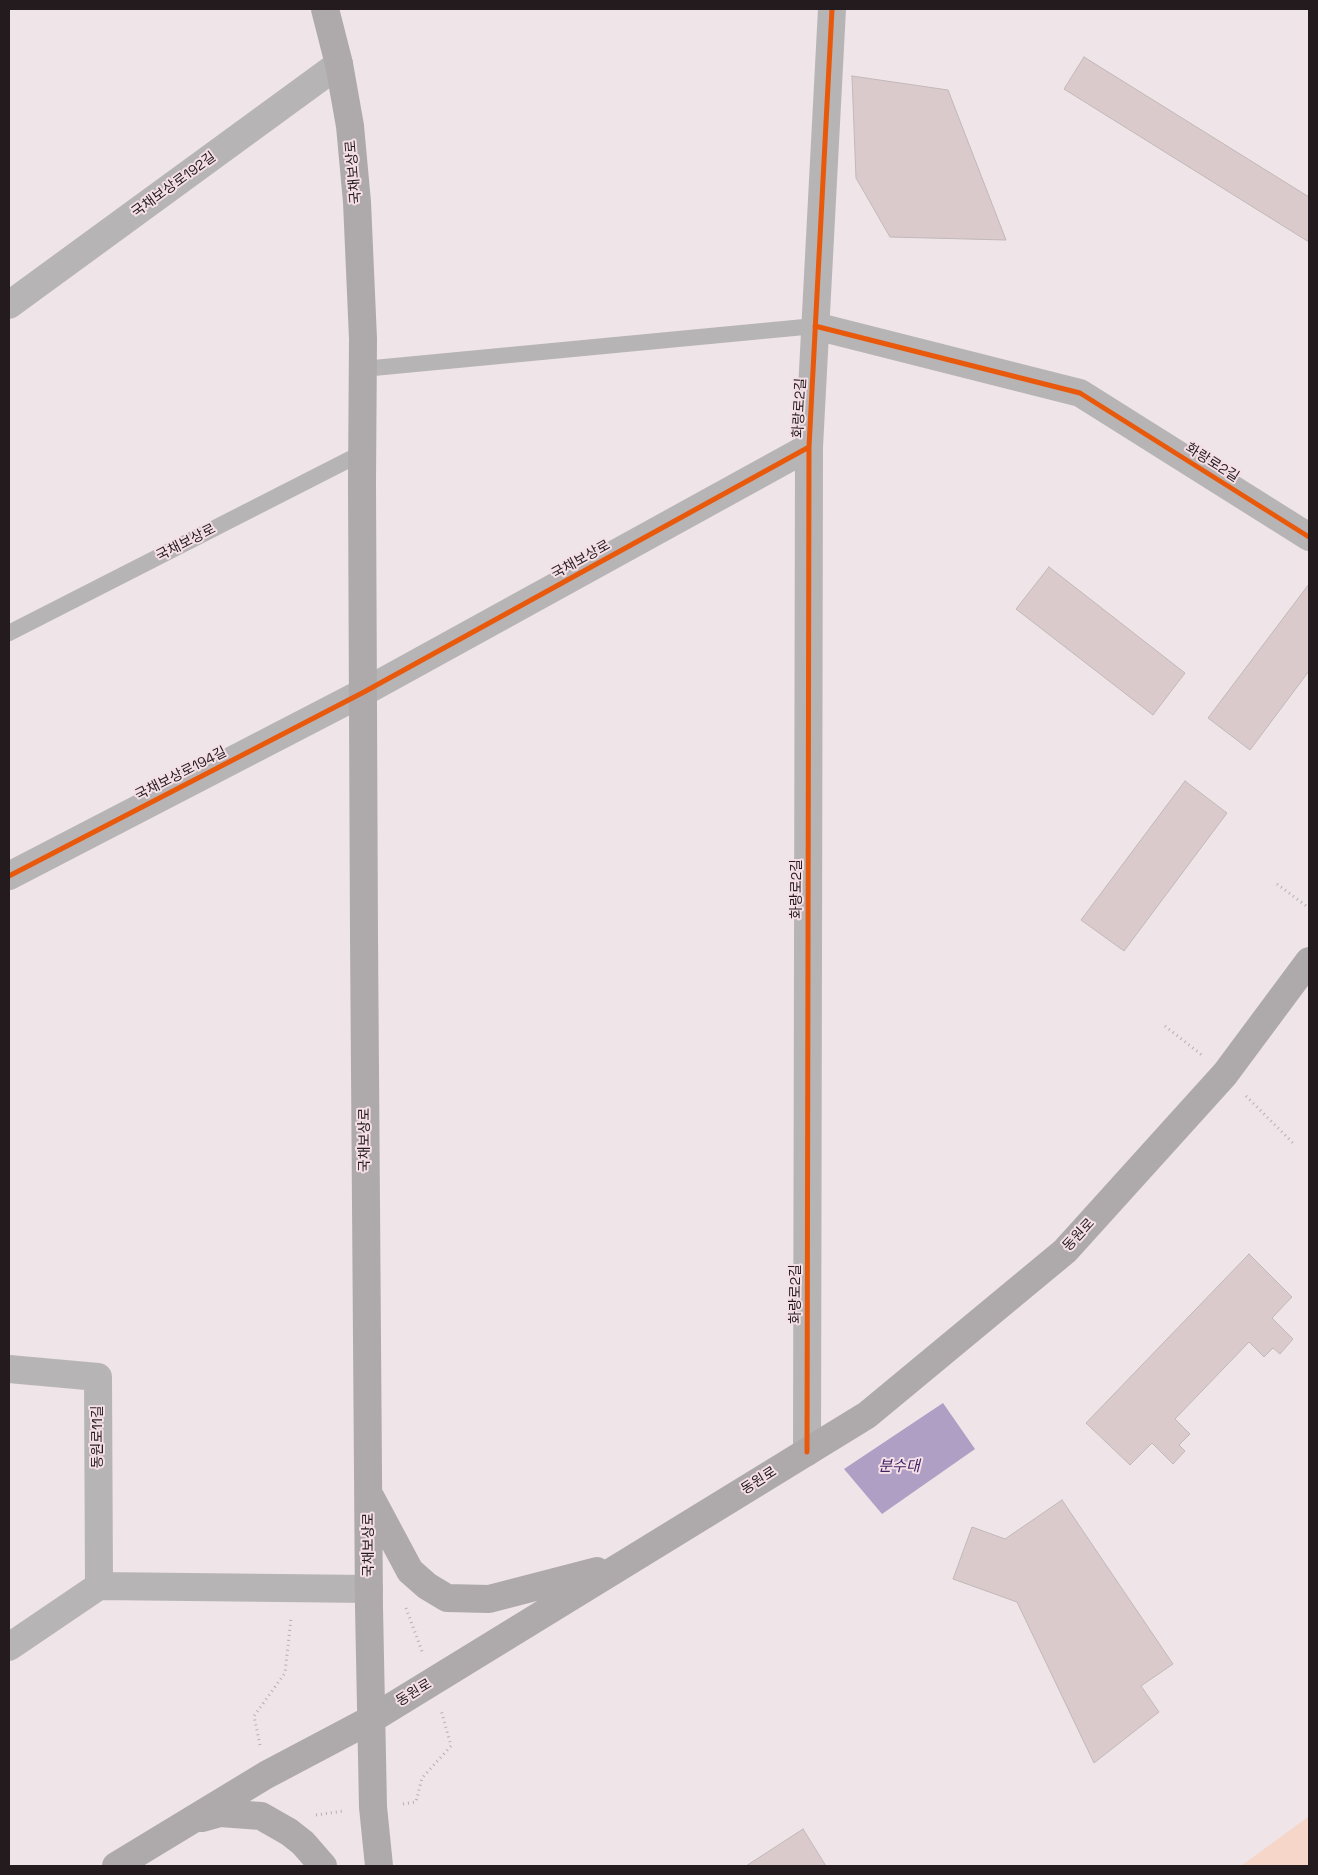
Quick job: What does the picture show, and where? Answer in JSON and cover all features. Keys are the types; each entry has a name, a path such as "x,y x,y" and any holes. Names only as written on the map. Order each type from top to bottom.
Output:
{"main road":[{"name":"국채보상로","path":"325,9 339,64 350,126 356,202 363,369 364,937 370,1720 373,1807 379,1866"},
{"name":"동원로","path":"116,1866 266,1775 370,1720 868,1415 1065,1251 1225,1074 1307,971"},
{"path":"368,1494 410,1571 427,1586 447,1598 489,1599 625,1564"},
{"path":"191,1820 220,1814 260,1816 289,1832 303,1843 323,1866"}],"street":[{"name":"화랑로2길","path":"807,1452 809,447 832,9"},
{"name":"국채보상로192길","path":"9,306 339,64"},
{"name":"화랑로2길","path":"815,326 1080,393 1309,537"},
{"name":"국채보상로","path":"364,692 809,447"},
{"name":"국채보상로194길","path":"9,876 364,692"},
{"name":"동원로11길","path":"9,1369 98,1377 99,1586"},
{"name":"국채보상로","path":"99,1586 369,1589"},
{"path":"9,1647 99,1586"}],"lane":[{"path":"363,369 815,326"},
{"name":"국채보상로","path":"9,633 362,453"}],"path":[{"path":"1276,884 1309,908"}],"shaded area":[{"path":"1308,1817 1309,1866 1241,1866"}],"water":[{"name":"분수대","path":"943,1403 975,1449 882,1514 844,1469"}],"building":[{"path":"1084,57 1309,197 1309,242 1064,89"},
{"path":"852,76 948,90 1006,240 890,237 856,178"},
{"path":"1049,567 1185,673 1153,715 1016,609"},
{"path":"1309,584 1309,671 1250,750 1208,718"},
{"path":"1185,781 1227,813 1124,951 1081,920"},
{"path":"1249,1254 1292,1297 1272,1318 1293,1339 1280,1354 1273,1348 1264,1357 1249,1342 1175,1419 1190,1434 1179,1445 1185,1451 1173,1464 1152,1443 1130,1465 1086,1423"},
{"path":"1062,1500 1173,1664 1141,1686 1159,1712 1094,1763 1017,1602 953,1579 972,1527 1005,1539"},
{"path":"803,1829 826,1866 746,1866"}],"cycle path":[{"path":"807,1452 809,447 832,9"},
{"path":"815,326 1080,393 1309,537"},
{"path":"9,876 364,692 809,447"}]}
